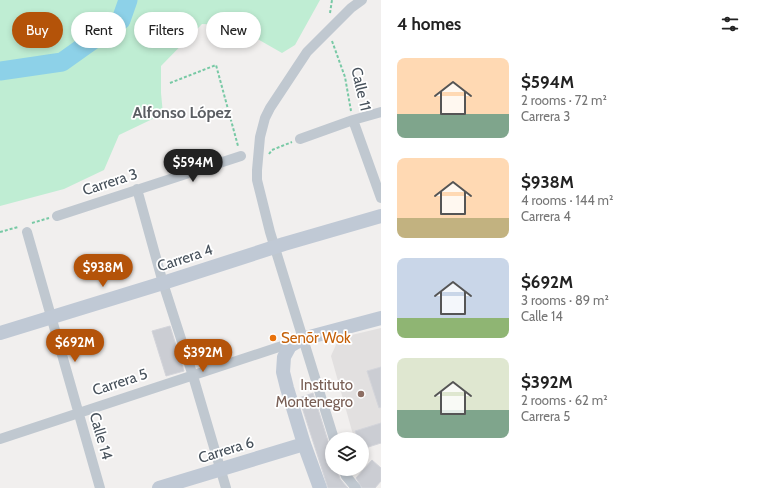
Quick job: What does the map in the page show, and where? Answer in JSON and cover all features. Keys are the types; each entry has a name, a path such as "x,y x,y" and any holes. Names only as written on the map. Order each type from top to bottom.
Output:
{"main road":[{"name":"Carrera 4","path":"0,333 163,283 267,249 381,216"},
{"name":"Carrera 5","path":"299,340 381,318"},
{"path":"299,340 290,346 284,357 283,372 304,444 320,488"},
{"name":"Carrera 6","path":"159,488 304,444"}],"street":[{"path":"332,432 299,340 257,180 257,170 260,136 264,118 296,67 308,52 328,31 362,0"},
{"path":"300,139 353,120 381,112"},
{"name":"Calle 11","path":"353,120 381,198"},
{"name":"Carrera 3","path":"57,216 241,156"},
{"path":"137,189 163,283 193,376 219,470 226,488"},
{"name":"Calle 14","path":"27,232 100,488"},
{"name":"Carrera 5","path":"0,438 79,414 299,340"},
{"path":"346,476 356,488"}],"path":[{"name":"Calle 11","path":"328,31 345,76 353,120"},
{"path":"170,84 216,65 241,156"},
{"path":"272,150 300,139"}],"shaded area":[{"name":"Instituto Montenegro","path":"381,328 381,443 369,441 369,432 352,431 331,356 339,338"}],"green space":[{"path":"0,0 320,0 295,45 282,53 261,41 261,12 206,12 206,24 202,24 198,28 198,12 134,12 134,48 179,48 161,66 163,114 119,135 104,170 64,189 0,206"}],"building":[{"path":"170,326 184,371 166,376 152,331"},
{"path":"381,367 381,407 379,408 367,371"},
{"path":"313,393 325,432 325,476 339,476 348,488 328,488 299,398"},
{"path":"381,423 381,443 369,447 369,432 355,431"},
{"path":"372,460 381,468 381,481 375,488 362,488 356,478 358,476 369,476 369,463"}],"waterway":[{"path":"0,71 62,62 121,20 128,0"}],"place":[{"name":"Senõr Wok","path":"273,338"},
{"name":"Instituto Montenegro","path":"361,394"}],"district":[{"name":"Alfonso López","path":"182,112"}]}
